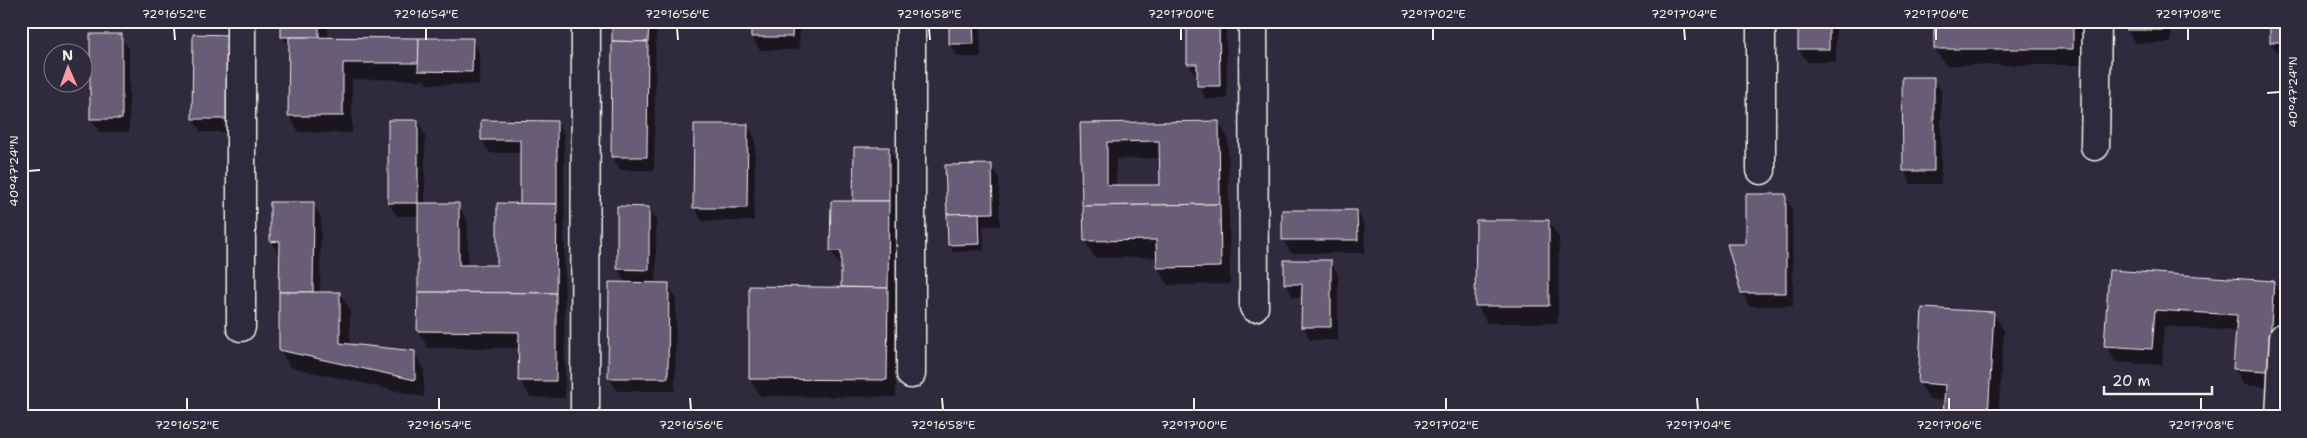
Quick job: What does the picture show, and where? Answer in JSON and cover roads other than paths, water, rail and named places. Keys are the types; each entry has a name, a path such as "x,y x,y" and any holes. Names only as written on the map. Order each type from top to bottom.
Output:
{"street":[{"path":"241,21 241,327"},
{"path":"585,417 586,21"},
{"path":"911,21 911,374"},
{"path":"1253,21 1254,307"},
{"path":"1761,21 1761,170"},
{"path":"2095,146 2097,21"},
{"path":"2280,417 2284,337"}]}
